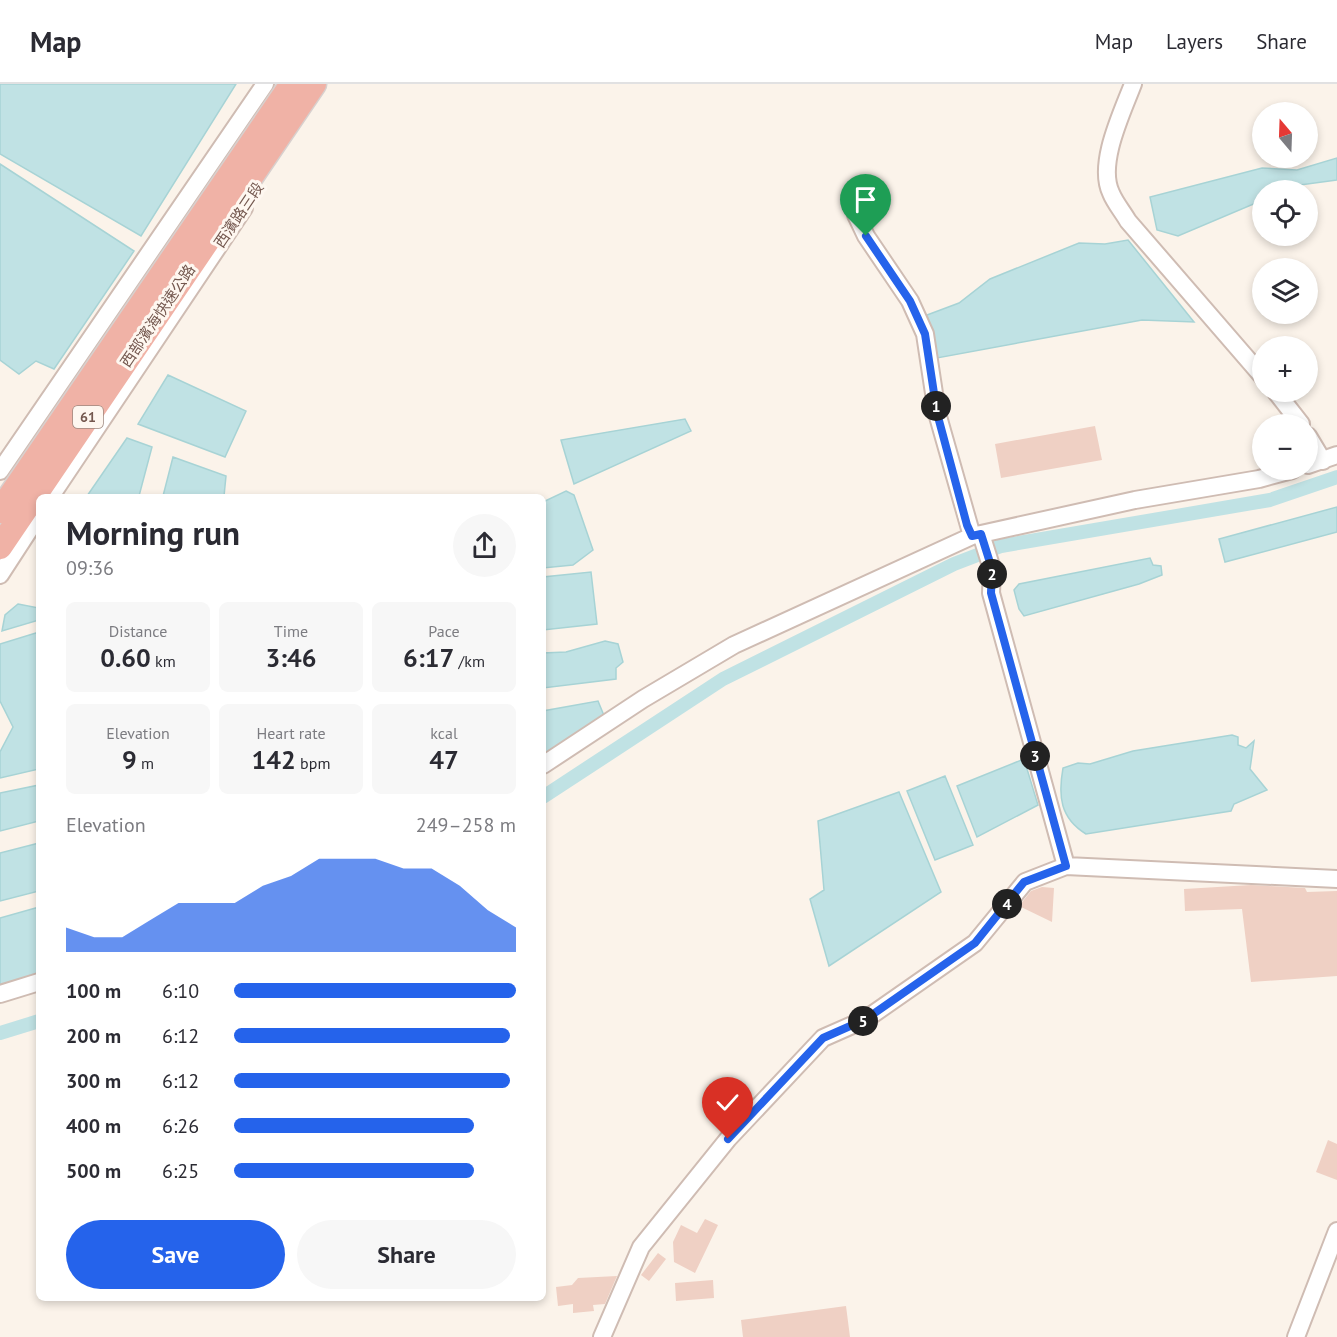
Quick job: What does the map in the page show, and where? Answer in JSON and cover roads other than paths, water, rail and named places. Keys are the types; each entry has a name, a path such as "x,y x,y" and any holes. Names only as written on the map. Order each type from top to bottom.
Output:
{"highway":[{"name":"西部濱海快速公路","path":"0,511 292,84"},
{"name":"西部濱海快速公路","path":"0,547 314,84"}],"street":[{"path":"0,471 265,84"},
{"name":"西濱路三段","path":"52,494 327,84"},
{"path":"1132,84 1111,143 1107,177 1110,193 1128,221 1252,364"},
{"path":"856,215 866,236 910,301 925,334 937,413 976,535 992,569 991,593 1066,866"},
{"path":"1284,402 1293,414"},
{"path":"546,763 643,699 734,645 976,535 1134,500 1253,480"},
{"path":"0,575 36,520"},
{"path":"602,1337 641,1247 728,1139 823,1038 866,1019 975,943 1024,882 1066,866 1337,879"},
{"path":"0,994 36,983"},
{"path":"1296,1337 1337,1231"}],"water":[{"path":"0,84 236,84 141,236 0,154"},
{"path":"1337,158 1337,180 1318,183 1318,180 1252,180 1252,205 1178,236 1157,230 1150,197 1262,168 1297,170 1318,168 1318,164"},
{"path":"0,164 134,251 54,369 36,361 19,374 0,360"},
{"path":"1128,240 1194,322 1142,320 937,358 927,315 959,303 990,279 1079,243 1105,244"},
{"path":"168,375 246,411 225,457 138,424"},
{"path":"685,419 691,431 574,484 561,440"},
{"path":"127,438 152,447 140,494 88,494"},
{"path":"173,457 226,476 224,494 164,494"},
{"path":"566,491 574,495 593,550 573,565 546,568 546,501"},
{"path":"1337,507 1337,532 1225,562 1219,539"},
{"path":"1150,558 1153,565 1161,566 1162,575 1139,584 1024,616 1019,609 1014,590 1019,584"},
{"path":"591,572 597,624 546,630 546,577"},
{"path":"18,604 36,607 36,621 2,631 5,615"},
{"path":"36,633 36,770 0,778 0,752 13,727 0,701 0,644"},
{"path":"605,641 618,644 623,662 616,668 616,679 546,688 546,653 566,652"},
{"path":"598,701 605,718 546,756 546,710"},
{"path":"1232,735 1238,737 1238,745 1246,748 1254,741 1250,769 1267,790 1234,804 1231,811 1086,834 1077,828 1066,813 1061,797 1063,768 1078,763 1090,764 1133,751"},
{"path":"1024,759 1038,805 977,837 957,786"},
{"path":"945,776 973,845 935,860 907,791"},
{"path":"36,786 36,822 0,831 0,793"},
{"path":"899,792 941,892 829,966 810,899 824,890 818,821"},
{"path":"36,844 36,892 0,901 0,853"},
{"path":"36,908 36,982 0,993 0,918"}],"waterway":[{"path":"546,795 723,679 954,564 1001,546 1270,500 1337,477"},
{"path":"0,1033 36,1022"}]}
